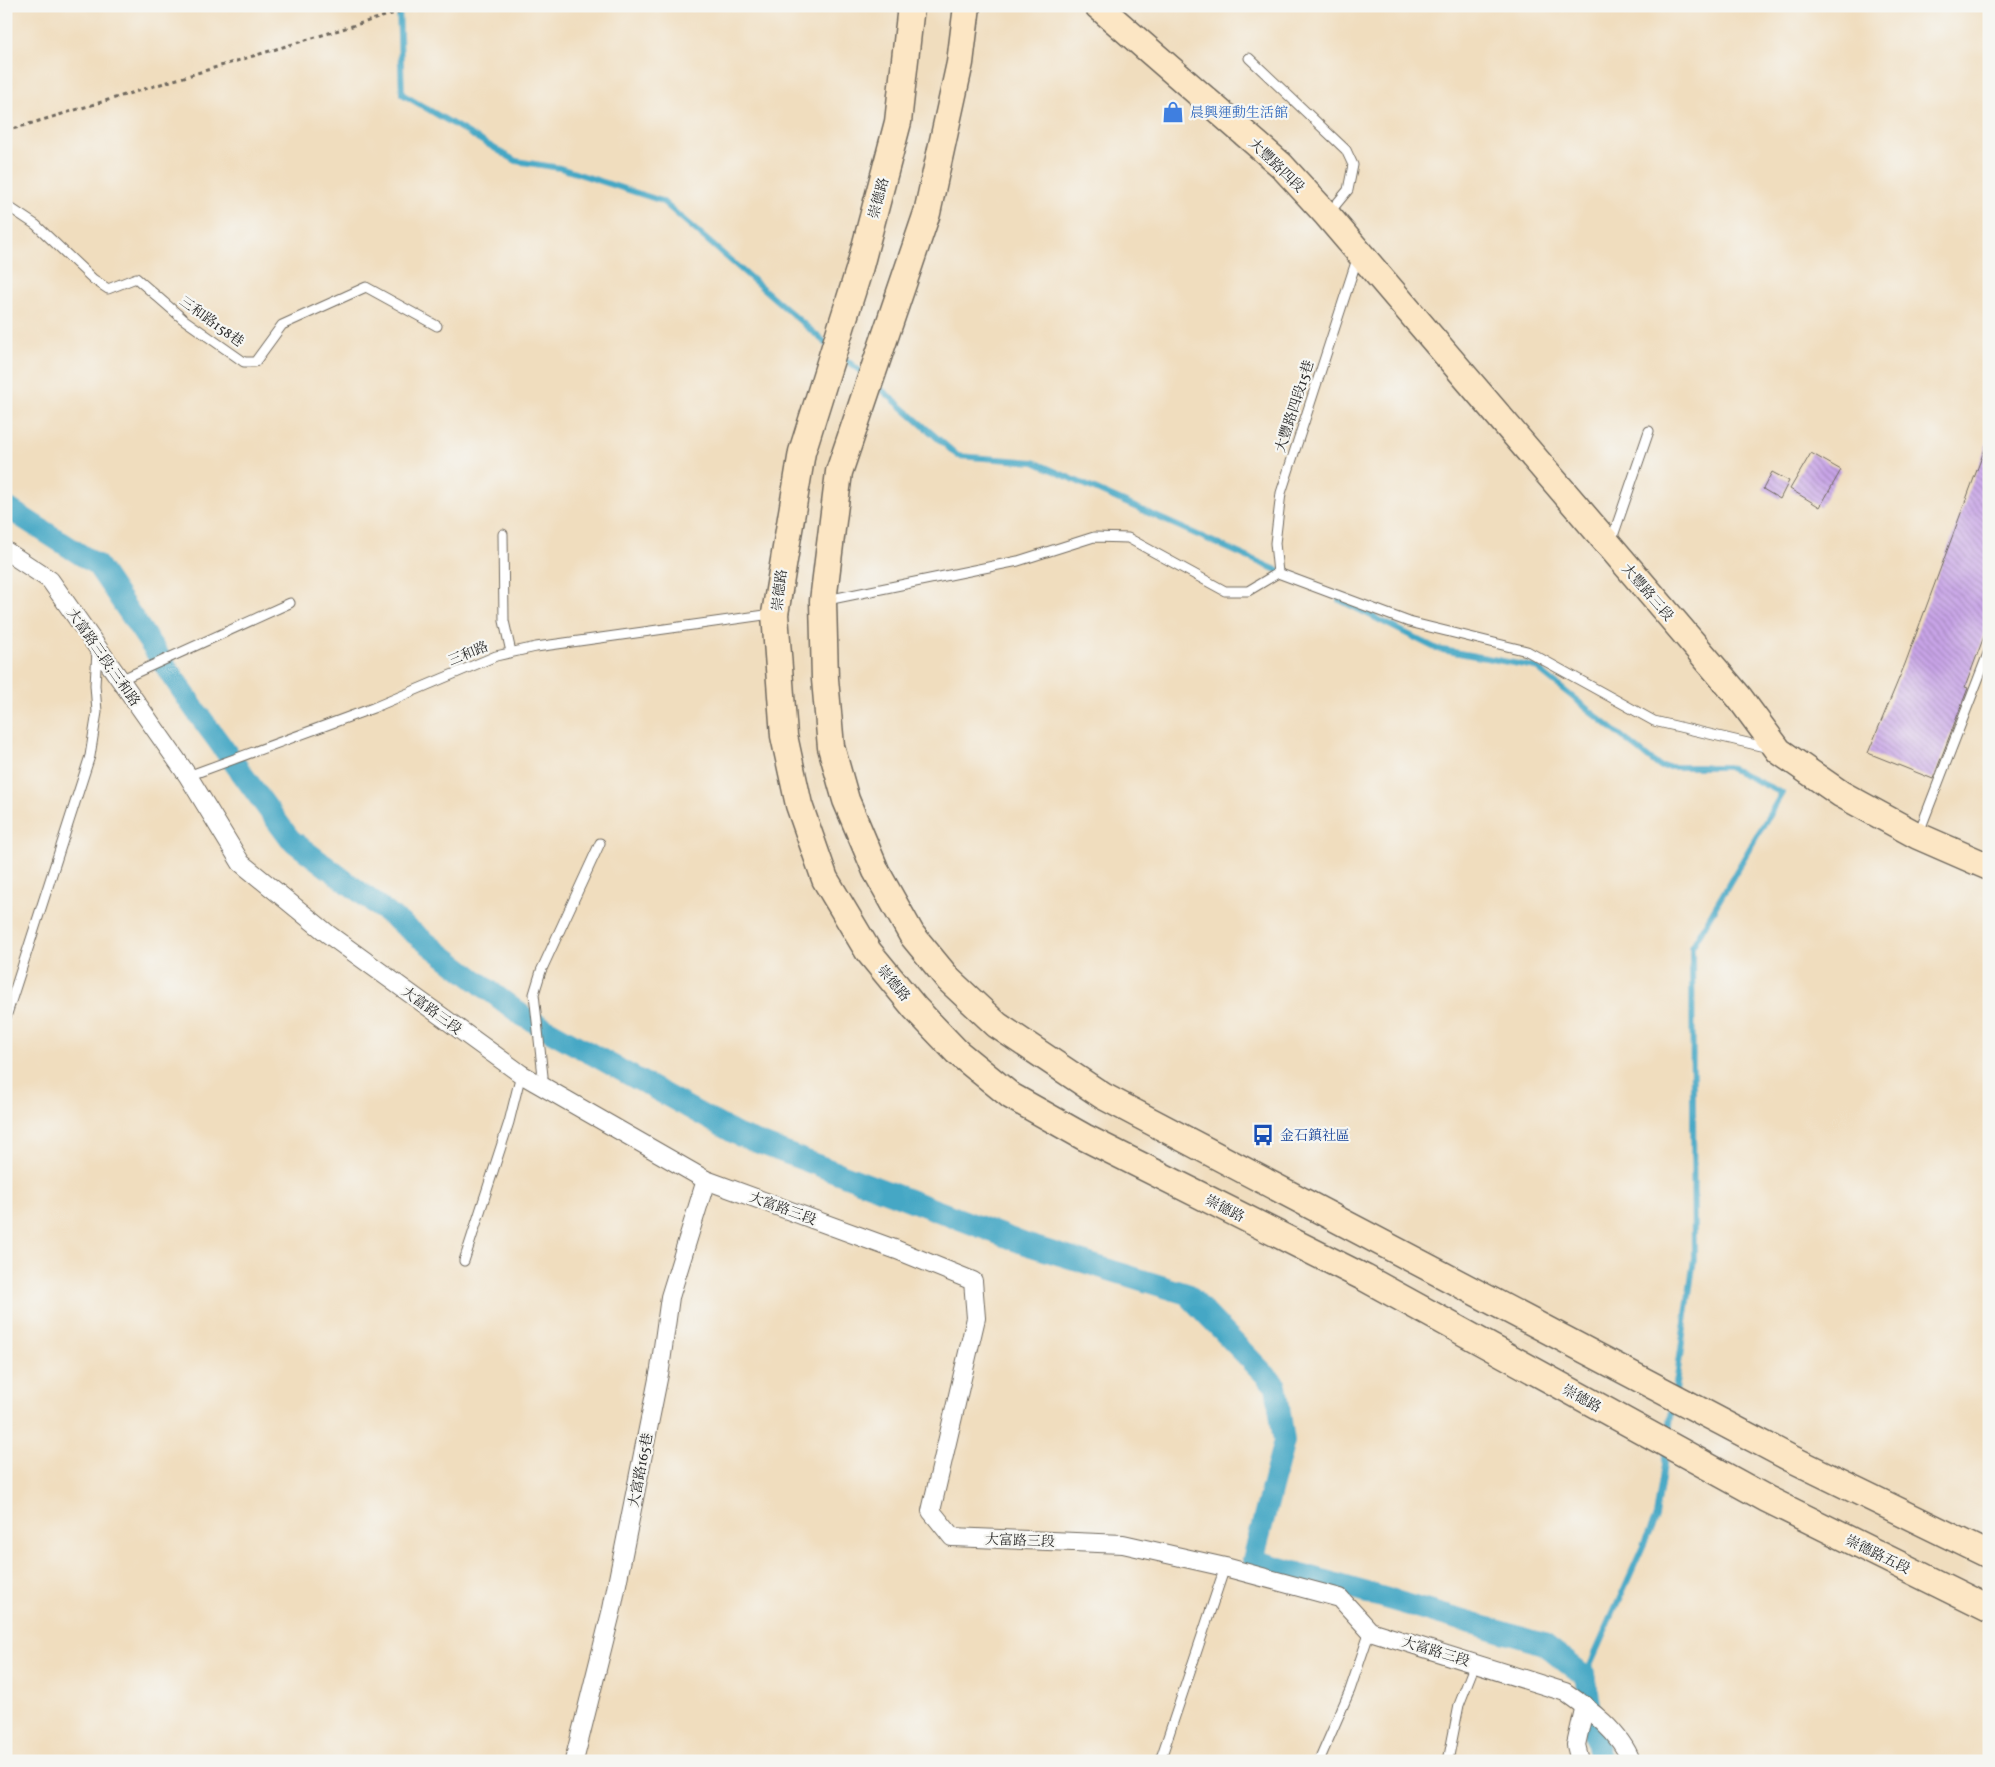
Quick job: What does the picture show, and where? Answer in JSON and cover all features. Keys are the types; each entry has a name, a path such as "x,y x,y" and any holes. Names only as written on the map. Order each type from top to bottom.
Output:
{"street":[{"name":"崇德路","path":"911,6 898,122 859,270 802,452 775,614 784,736 799,805 825,879 868,951 915,1008 957,1052 1011,1096 1084,1137 1365,1278 1767,1499"},
{"path":"967,6 960,64 927,213 839,472 823,601 825,679 831,747 846,800 880,879 912,935 948,980 997,1025 1103,1096 1790,1458 1989,1556"},
{"name":"大豐路四段","path":"1098,6 1282,165 1360,251"},
{"name":"大豐路三段","path":"1360,251 1739,697 1779,751 1841,794 1918,836 1989,867"},
{"name":"大富路三段;三和路","path":"6,551 50,580 188,776"},
{"name":"大富路三段","path":"188,776 241,863 328,934 521,1074 706,1180 897,1250 973,1281 976,1318 931,1511 952,1537 1124,1544 1225,1567 1340,1598 1370,1631 1565,1692 1585,1706 1626,1747 1631,1761"},
{"name":"大富路165巷","path":"574,1761 614,1600 660,1369 670,1297 706,1180"},
{"name":"崇德路五段","path":"1767,1499 1989,1609"},
{"path":"1580,1761 1576,1745 1585,1706"}],"lane":[{"path":"1249,58 1346,150 1353,165 1348,190 1327,215"},
{"name":"三和路158巷","path":"6,205 36,225 93,279 108,289 136,278 183,319 244,362 256,362 282,326 366,287 437,326"},
{"name":"大豐路四段15巷","path":"1278,574 1275,543 1281,493 1360,251"},
{"path":"1610,547 1649,431"},
{"path":"503,534 504,621 511,652"},
{"path":"823,601 1018,561 1094,537 1128,538 1224,591 1248,591 1278,574 1409,622 1527,651 1654,721 1779,751"},
{"path":"120,680 290,603"},
{"name":"三和路","path":"188,776 373,708 496,656 536,647 775,614"},
{"path":"6,1017 90,756 97,712 95,685 97,648"},
{"path":"1918,836 1989,651"},
{"path":"542,1086 534,994 541,970 600,842"},
{"path":"464,1261 509,1122 521,1074"},
{"path":"1160,1761 1225,1567"},
{"path":"1319,1761 1350,1690 1370,1631"},
{"path":"1448,1761 1459,1705 1475,1664"}],"path":[{"path":"6,130 418,6"}],"building":[{"path":"1987,443 1989,443 1989,623 1965,687 1968,688 1933,779 1868,753 1905,664"},
{"path":"1811,453 1841,470 1820,507 1790,489"},
{"path":"1772,472 1789,481 1780,499 1763,489"}],"waterway":[{"path":"399,6 402,94 516,161 560,168 662,201 828,345"},
{"path":"840,355 865,375"},
{"path":"874,383 958,456 1034,462 1281,572"},
{"path":"6,507 97,565 196,711 290,839 523,1016 738,1135 1025,1244 1187,1294 1276,1386 1284,1441 1253,1560 1544,1644 1585,1676 1598,1751 1602,1761"},
{"path":"1340,600 1437,649 1535,667 1660,767 1728,767 1782,793 1692,947 1694,1259 1675,1391"},
{"path":"1668,1438 1673,1404"},
{"path":"1585,1676 1656,1517 1666,1451"}],"place":[{"name":"晨興運動生活館","path":"1173,112"},
{"name":"金石鎮社區","path":"1263,1135"}]}
